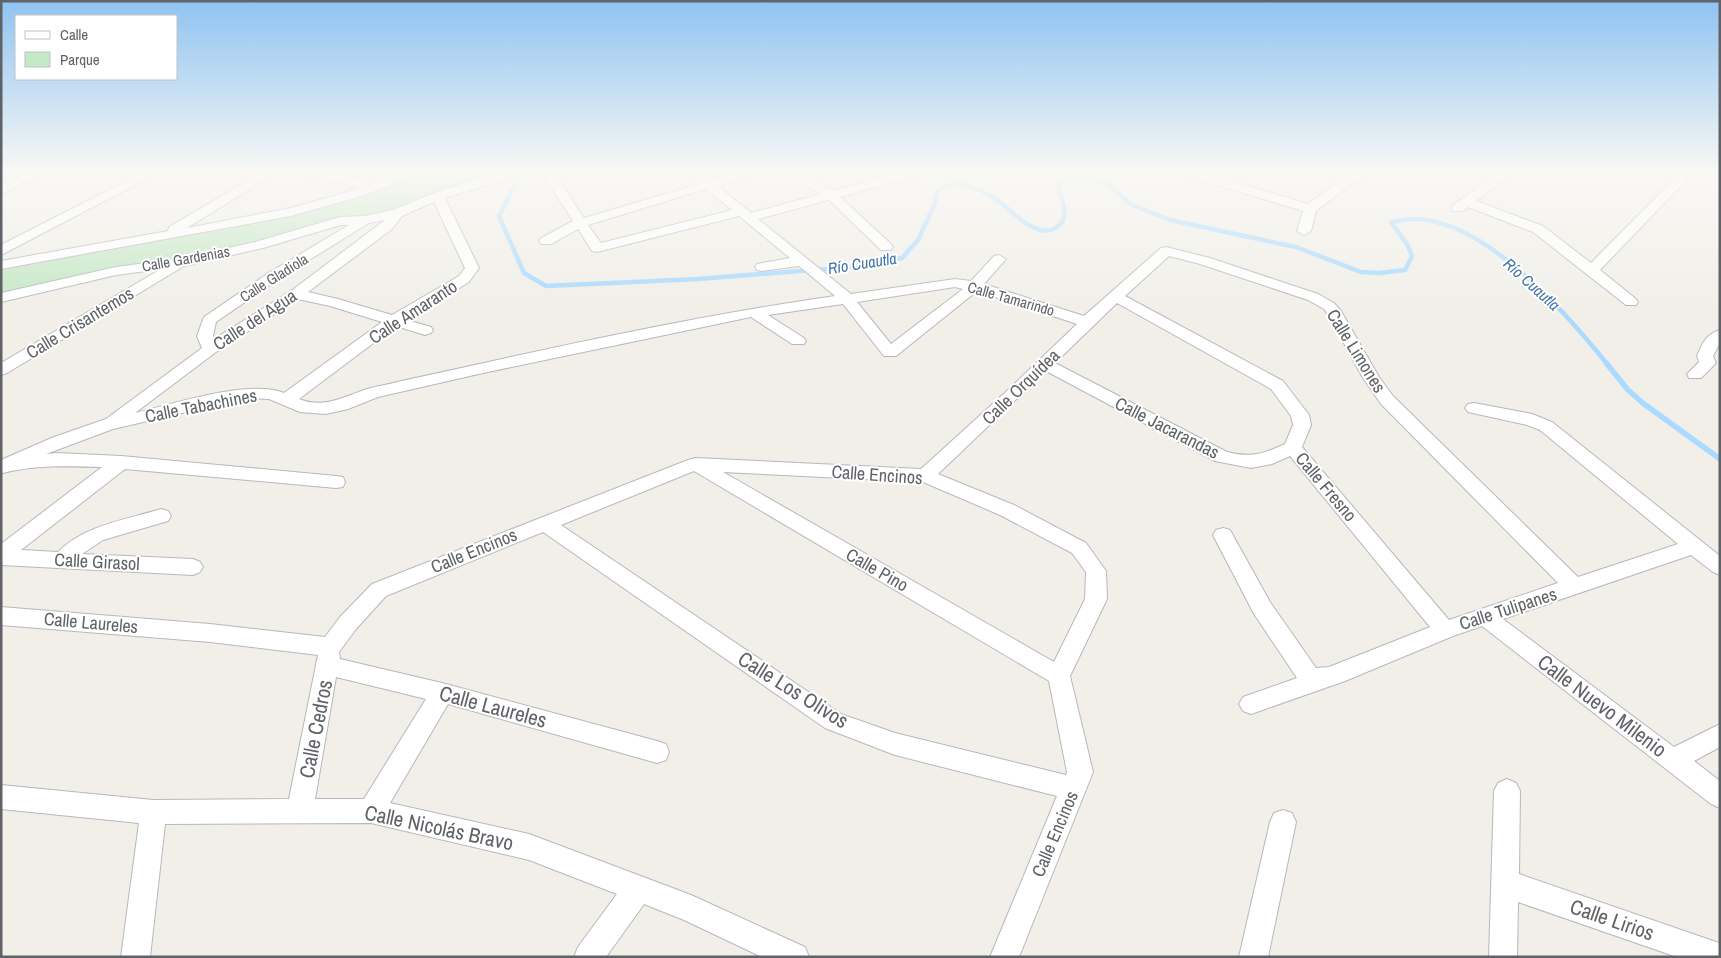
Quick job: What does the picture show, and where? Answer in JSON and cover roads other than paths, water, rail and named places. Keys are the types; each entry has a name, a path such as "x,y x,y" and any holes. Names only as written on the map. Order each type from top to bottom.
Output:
{"street":[{"path":"1,251 65,218"},
{"path":"162,237 195,218"},
{"path":"1,265 162,237 259,218"},
{"name":"Calle Gardenias","path":"3,299 116,271 184,262 258,245 340,221 375,218"},
{"name":"Calle del Agua","path":"109,424 210,349 296,294 387,226 393,218"},
{"name":"Calle Amaranto","path":"286,400 395,320 464,279 470,273 472,268 448,218"},
{"path":"577,218 597,248 732,218"},
{"path":"546,241 580,223 598,218"},
{"path":"747,218 846,297 890,354 975,286 999,259"},
{"path":"855,218 886,247"},
{"path":"1304,231 1308,218"},
{"path":"1502,218 1538,229 1631,302"},
{"path":"1591,271 1643,218"},
{"name":"Calle Gladiola","path":"210,349 205,336 209,320 275,275 365,220"},
{"name":"Calle Limones","path":"1116,297 1166,251 1205,261 1295,291 1330,306 1371,378 1387,400 1575,587"},
{"name":"Calle Crisantemos","path":"1,370 184,262"},
{"path":"762,267 801,262"},
{"name":"Calle Tamarindo","path":"754,312 846,297 955,283 975,286 1087,322"},
{"path":"296,294 395,320 425,330"},
{"name":"Calle Orquídea","path":"925,476 942,462 1087,322 1116,297"},
{"name":"Calle Fresno","path":"1116,297 1276,385 1300,415 1302,425 1294,448 1445,630"},
{"path":"754,312 798,341"},
{"name":"Calle Tabachines","path":"2,468 60,441 109,424 248,393 271,394 306,408 326,409 373,393 483,368 754,312"},
{"path":"1695,374 1708,363 1705,356 1710,343 1720,335"},
{"name":"Calle Jacarandas","path":"1045,364 1221,457 1242,463 1256,463 1294,448"},
{"path":"1474,408 1532,420 1546,426 1720,567"},
{"path":"57,459 60,441"},
{"name":"Calle Tabachines","path":"2,468 57,459 122,462 336,482"},
{"path":"1,556 122,462"},
{"name":"Calle Encinos","path":"329,656 348,623 379,590 695,464 925,476 1006,510 1080,548 1096,571 1096,598 1059,676 1080,772 1004,957"},
{"name":"Calle Pino","path":"695,464 1059,676"},
{"path":"62,560 71,549 88,538 124,525 143,524 161,516"},
{"name":"Calle Los Olivos","path":"544,523 833,721 895,744 1074,789"},
{"path":"1223,535 1262,608 1310,678 1324,678"},
{"name":"Calle Tulipanes","path":"1251,704 1324,678 1445,630 1694,546"},
{"name":"Calle Girasol","path":"1,556 193,567"},
{"name":"Calle Laureles","path":"1,616 210,634 329,656 442,693 657,752"},
{"name":"Calle Nuevo Milenio","path":"1485,617 1720,796"},
{"name":"Calle Cedros","path":"300,811 329,656"},
{"path":"371,811 442,693"},
{"path":"1673,760 1720,736"},
{"path":"1503,957 1507,791"},
{"name":"Calle Nicolás Bravo","path":"1,797 153,812 371,811 529,847 690,910 795,957"},
{"path":"135,957 153,812"},
{"path":"1253,957 1283,822"},
{"name":"Calle Lirios","path":"1504,883 1719,957"},
{"path":"588,957 638,889"}],"waterway":[{"name":"Río Cuautla","path":"500,218 524,273 546,286 698,279 864,266 902,258 918,240 928,218"},
{"name":"Río Cuautla","path":"1018,218 1027,224 1042,230 1050,230 1057,227 1063,218"},
{"name":"Río Cuautla","path":"1164,218 1296,247 1361,272 1379,273 1405,270 1412,256 1407,244 1391,222 1414,219 1441,223 1468,235 1496,252 1522,273 1547,296 1608,365"},
{"name":"Río Cuautla","path":"1607,364 1628,390 1644,404 1720,459"}]}
